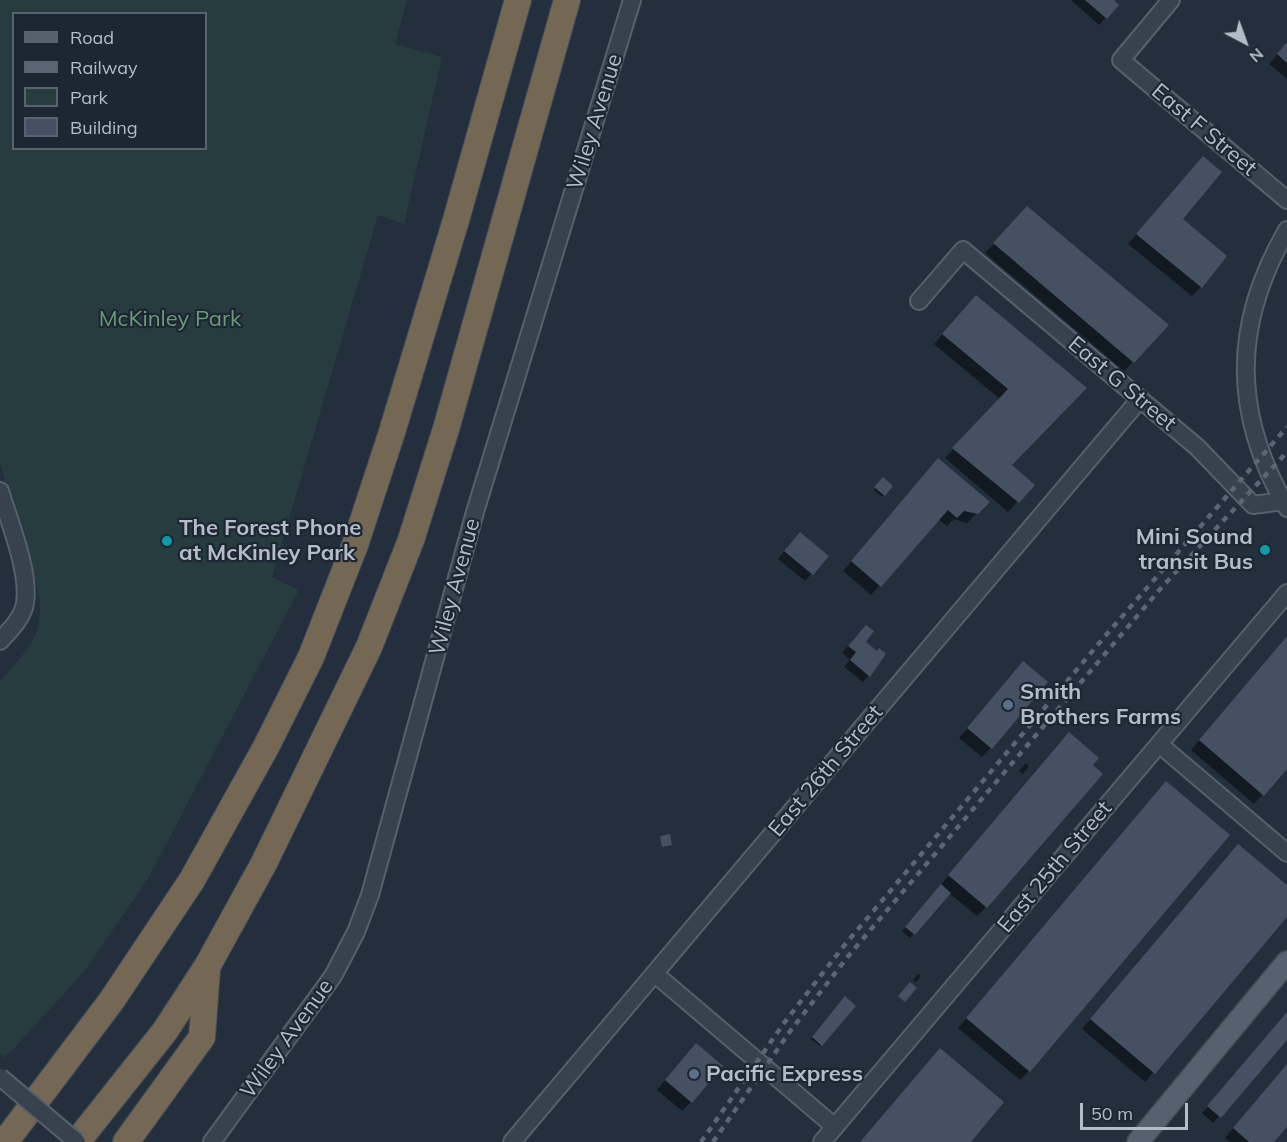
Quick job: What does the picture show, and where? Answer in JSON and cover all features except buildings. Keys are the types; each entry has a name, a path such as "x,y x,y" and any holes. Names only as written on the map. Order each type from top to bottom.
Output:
{"highway":[{"path":"456,220 511,0"},
{"path":"5,1142 112,1000 192,880 266,747 311,657 355,545 456,220 518,0"},
{"path":"77,1142 165,1031 208,964 264,863 369,647 411,540 446,429 567,0"},
{"path":"126,1142 202,1037 208,964"},
{"path":"0,1124 41,1097"}],"main road":[{"path":"1138,1142 1287,962"}],"street":[{"name":"Wiley Avenue","path":"212,1142 333,976 356,932 370,895 475,512 632,0"},
{"name":"East F Street","path":"1171,0 1121,60 1287,200"},
{"path":"1285,505 1269,478 1253,432 1246,398 1245,363 1254,302 1266,268 1287,230"},
{"name":"East G Street","path":"919,302 963,250 1197,447 1253,505 1285,505"},
{"name":"East 26th Street","path":"512,1142 1140,399"},
{"path":"0,490 24,578 26,603 21,616 0,641"},
{"name":"East 25th Street","path":"822,1142 1287,593"},
{"path":"1159,744 1287,853"},
{"path":"655,974 835,1127"},
{"path":"0,1077 77,1142"}],"green space":[{"name":"McKinley Park","path":"0,0 407,0 395,44 442,57 404,224 378,215 272,577 299,590 148,879 83,973 5,1058 0,1054 0,681 33,640 39,621 40,608 35,581 15,521 0,462"}],"railway":[{"path":"701,1142 784,1023 843,947 1106,635 1287,427"},
{"path":"713,1142 791,1030 850,954 1161,588 1287,452"}],"place":[{"name":"The Forest Phone at McKinley Park","path":"167,541"},
{"name":"Mini Sound transit Bus","path":"1265,550"},
{"name":"Smith Brothers Farms","path":"1008,705"},
{"name":"Pacific Express","path":"694,1074"}]}
